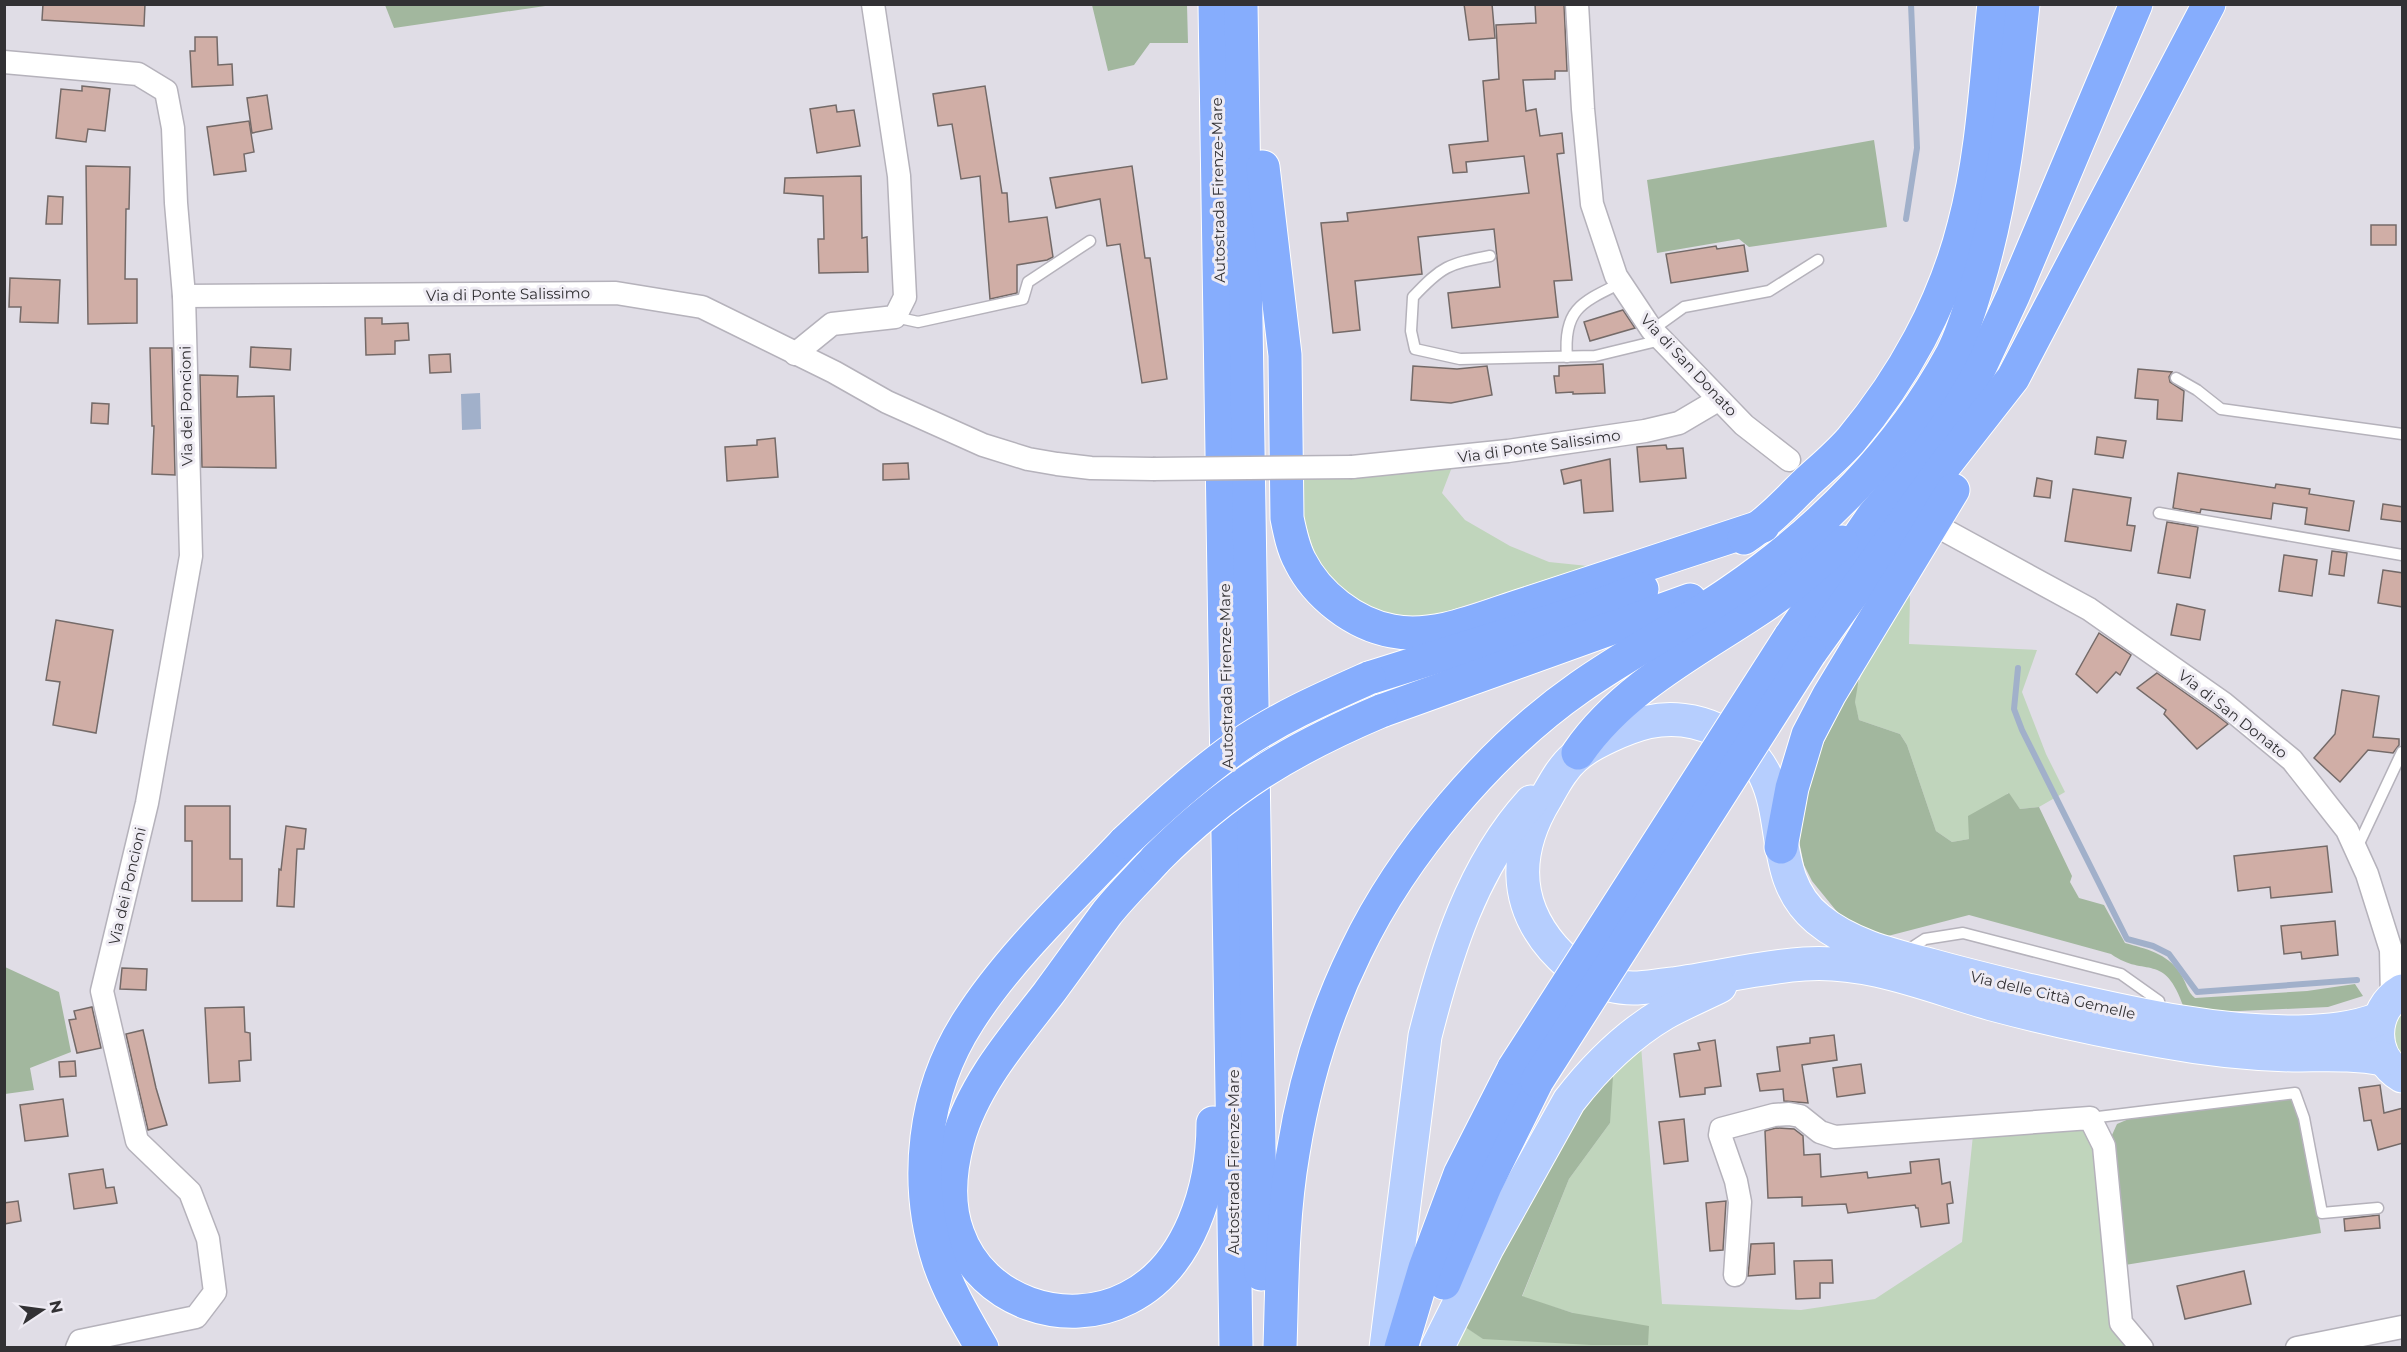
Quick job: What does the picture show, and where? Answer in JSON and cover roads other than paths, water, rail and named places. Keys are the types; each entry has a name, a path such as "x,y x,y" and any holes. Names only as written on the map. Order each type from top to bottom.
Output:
{"highway":[{"name":"Autostrada Firenze-Mare","path":"1215,4 1236,1347"},
{"name":"Autostrada Firenze-Mare","path":"1241,4 1263,1347"},
{"path":"1246,4 1285,355 1287,518 1292,542 1300,561 1310,578 1323,592 1354,617 1392,631 1418,632 1446,629 1763,526"},
{"path":"982,1347 948,1284 933,1242 924,1171 930,1121 937,1089 953,1047 986,994 1048,923 1125,842 1173,796 1238,746 1324,698 1369,678 1592,608 1712,559 1763,526 1849,442 1875,409 1912,353 1937,304 1953,265 1972,187 1994,4"},
{"path":"1280,1347 1286,1199 1303,1100 1320,1042 1355,952 1396,880 1461,796 1511,742 1578,688 1750,578 1818,523 1869,471 1909,420 1954,350 1975,293 1999,205 2023,4"},
{"path":"1781,847 1801,754 1818,715 1969,464 2209,4"},
{"path":"1401,1347 1425,1268 1460,1174 1526,1075 1800,645 1874,516 1920,461 1980,367 2013,296 2132,11"},
{"path":"1800,645 2013,378"},
{"path":"1571,760 1601,722 1639,690 1770,602 1874,516"},
{"path":"1229,894 1213,1031 1213,1127 1210,1169 1202,1203 1190,1232 1162,1272 1129,1298 1113,1304 1078,1312 1061,1312 1030,1305 1008,1294 979,1269 958,1234 953,1213 951,1182 958,1139 979,1091 1015,1037 1108,912 1156,859 1212,806 1272,764 1345,726 1750,578"},
{"path":"1423,1347 1439,1296 1461,1239 1501,1151 1526,1075"}],"main road":[{"name":"Via delle Città Gemelle","path":"2391,1003 2363,1026 2344,1029 2277,1032 2162,1020 1991,981 1897,956 1840,935 1814,917 1793,885 1781,847 1776,803 1761,767 1742,744 1722,732 1676,719 1659,720 1634,726 1571,760 1532,822 1524,848 1522,878 1527,902 1540,931 1561,957 1584,975 1625,988 1683,982 1799,964 1834,963 1880,971 2081,1026 2165,1042 2212,1049 2292,1055 2340,1053 2393,1067"},
{"path":"1386,1347 1425,1036 1449,948 1463,912 1499,843 1518,816 1571,760"},
{"path":"1437,1347 1487,1248 1569,1101 1582,1085 1606,1057 1644,1026 1748,971"},
{"path":"2391,1003 2377,1040 2393,1067"}],"street":[{"path":"795,354 832,324 895,317 905,297 899,176 873,4"},
{"name":"Via di San Donato","path":"1577,4 1583,110 1592,204 1616,276 1657,335 1718,400 1744,425 1789,460"},
{"path":"12,63 138,74 166,91 173,128 183,296"},
{"name":"Via di Ponte Salissimo","path":"183,296 616,293 702,307 834,372 887,402 983,445 1028,459 1090,468 1392,465 1645,431 1679,423 1718,400"},
{"name":"Via dei Poncioni","path":"77,1347 80,1341 196,1317 215,1292 208,1239 190,1192 137,1141 102,991 147,803 191,556 183,296"},
{"name":"Via di San Donato","path":"1946,531 2089,609 2223,703 2292,760 2347,830 2367,874 2397,959 2391,1003"},
{"path":"1735,1275 1740,1202 1736,1181 1723,1148 1721,1129 1774,1115 1789,1114 1800,1116 1820,1132 1835,1137 2090,1118 2104,1146 2121,1323 2142,1347"},
{"path":"2298,1347 2403,1327"}],"lane":[{"path":"895,317 918,322 1023,299 1028,282 1090,241"},
{"path":"1490,256 1455,263 1435,273 1413,297 1411,331 1415,349 1460,359 1595,356 1657,335 1684,307 1768,291 1818,260"},
{"path":"1567,357 1565,337 1569,320 1587,299 1621,283"},
{"path":"2176,378 2197,390 2221,409 2403,434"},
{"path":"2159,513 2403,555"},
{"path":"2356,850 2403,752"},
{"path":"2090,1118 2295,1093 2304,1118 2322,1213 2378,1208"}],"water":[{"path":"480,393 481,429 462,430 461,394"}],"waterway":[{"path":"1906,219 1917,148 1911,4"},
{"path":"2018,668 2014,709 2022,730 2127,939 2153,946 2169,954 2197,992 2357,980"}]}
